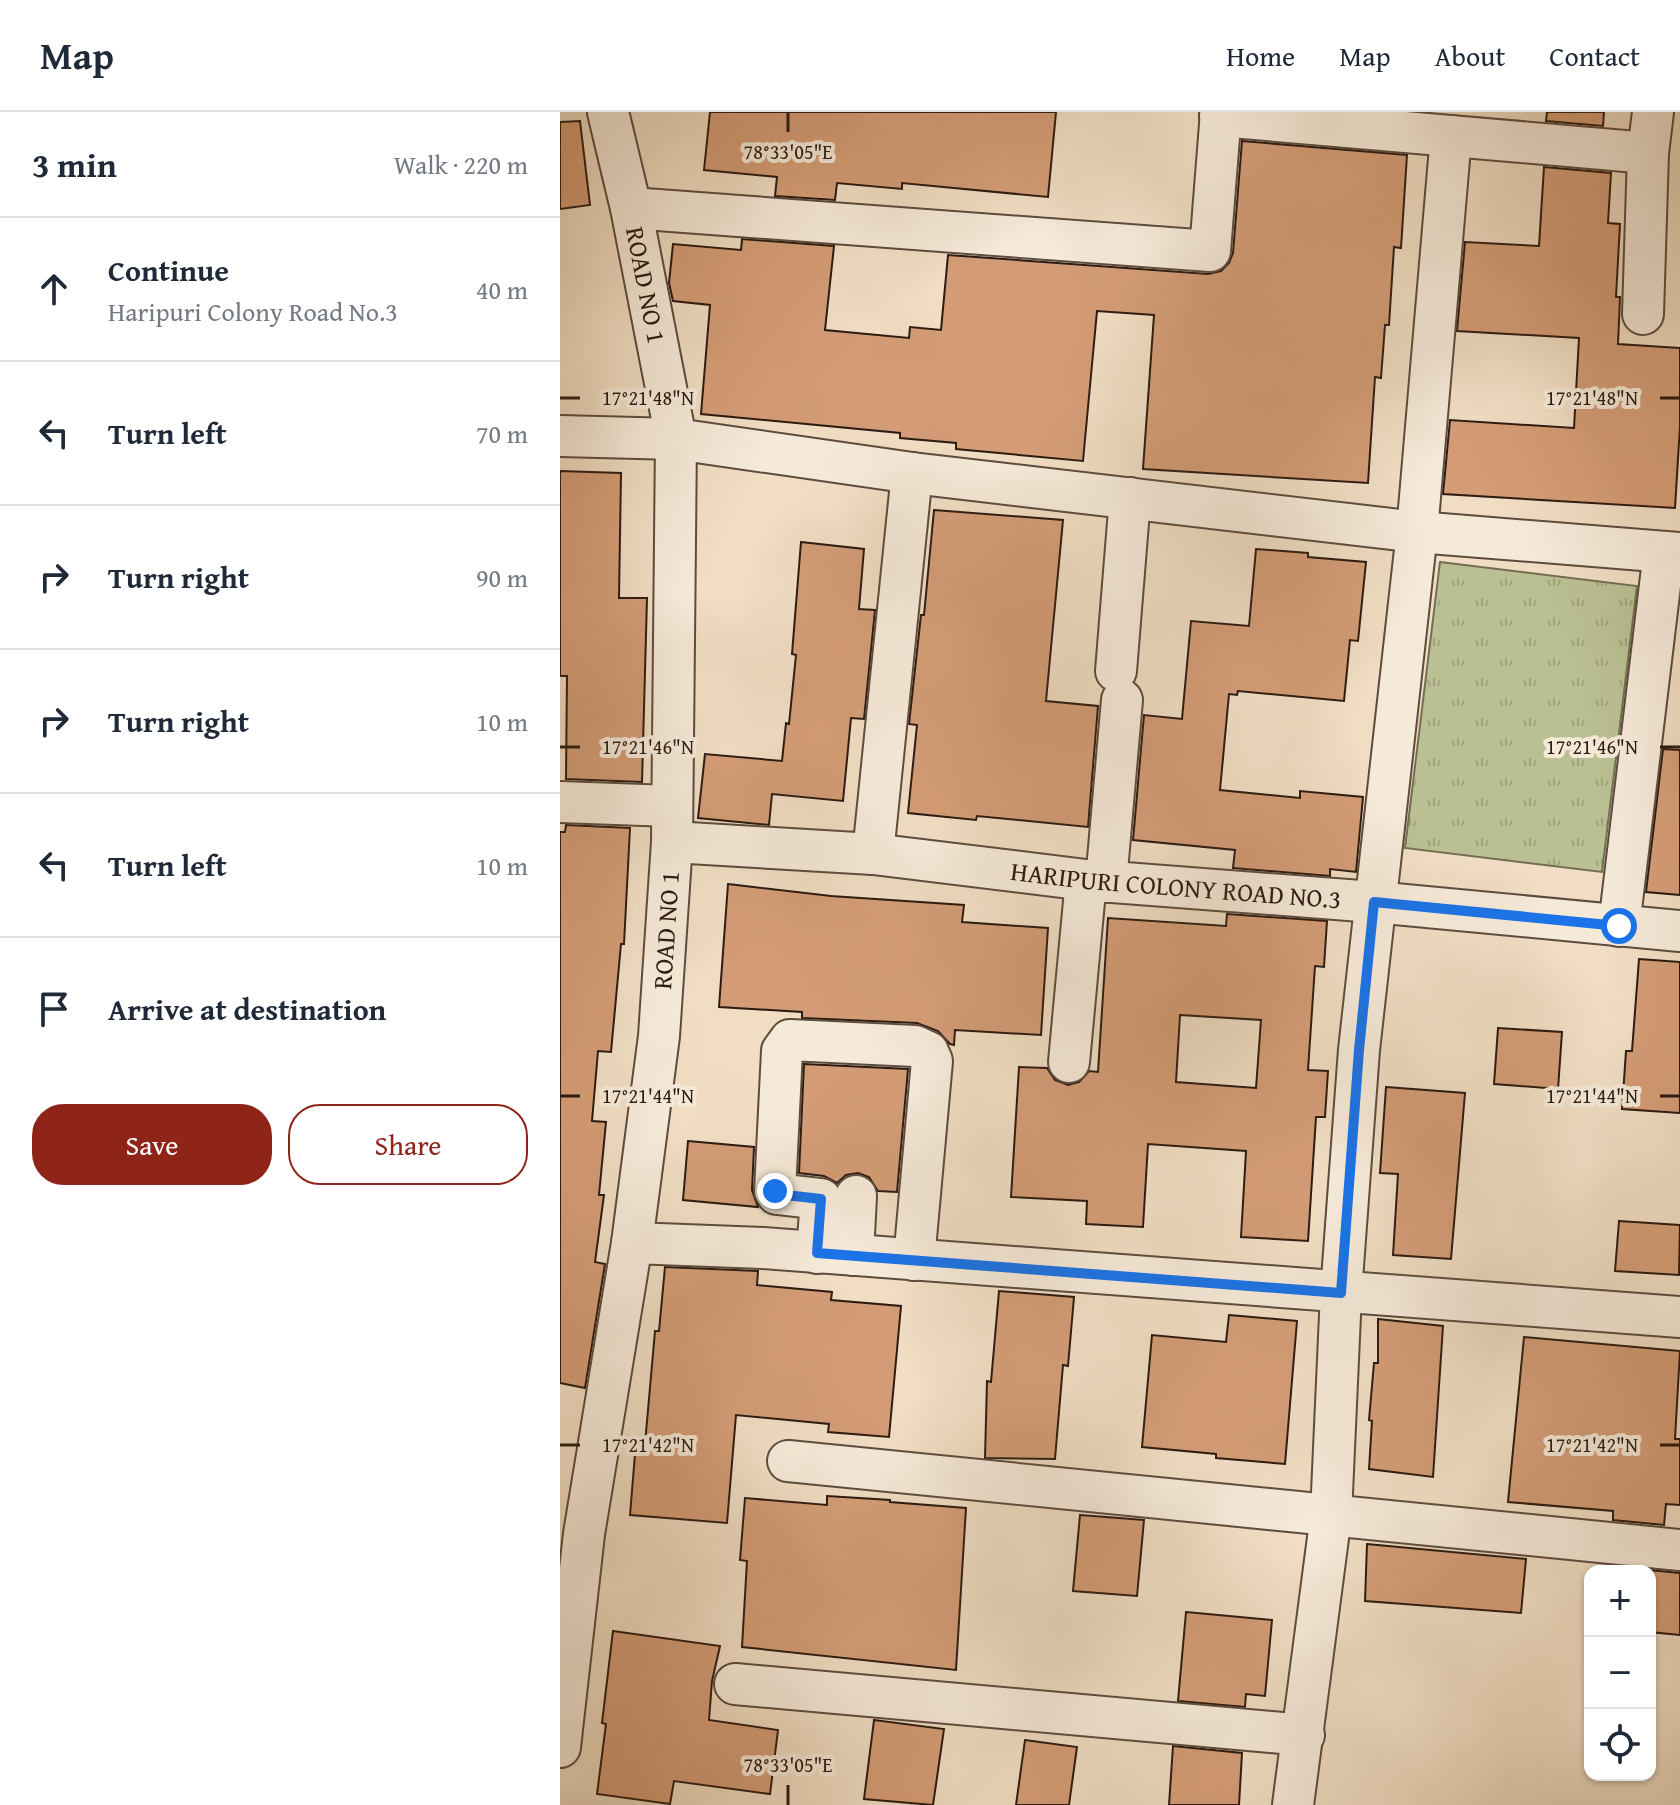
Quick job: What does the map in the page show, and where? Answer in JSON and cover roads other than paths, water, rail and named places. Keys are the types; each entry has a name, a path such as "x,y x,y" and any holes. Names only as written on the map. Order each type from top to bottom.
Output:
{"street":[{"name":"ROAD NO 1","path":"561,1733 584,1534 632,1243 659,1036 672,824 676,439 631,208 608,112"},
{"path":"1643,314 1648,153 1653,112"},
{"path":"631,208 1210,251 1220,114 1648,153"},
{"path":"1293,1805 1331,1515 1341,1293 1359,1050 1417,532 1451,136"},
{"path":"560,436 676,439 912,473 1417,532 1672,552 1619,926"},
{"path":"873,854 912,473"},
{"path":"1069,1062 1096,881 1119,686 1130,498"},
{"name":"HARIPURI COLONY ROAD NO.3","path":"560,802 672,824 873,854 1096,881 1374,902 1680,931"},
{"path":"835,1254 821,1199 777,1194 775,1191 782,1051 790,1040 915,1046 930,1056 914,1260"},
{"path":"835,1254 856,1196"},
{"path":"632,1243 835,1254 1680,1317"},
{"path":"788,1461 1680,1550"},
{"path":"735,1684 1304,1735"}]}
